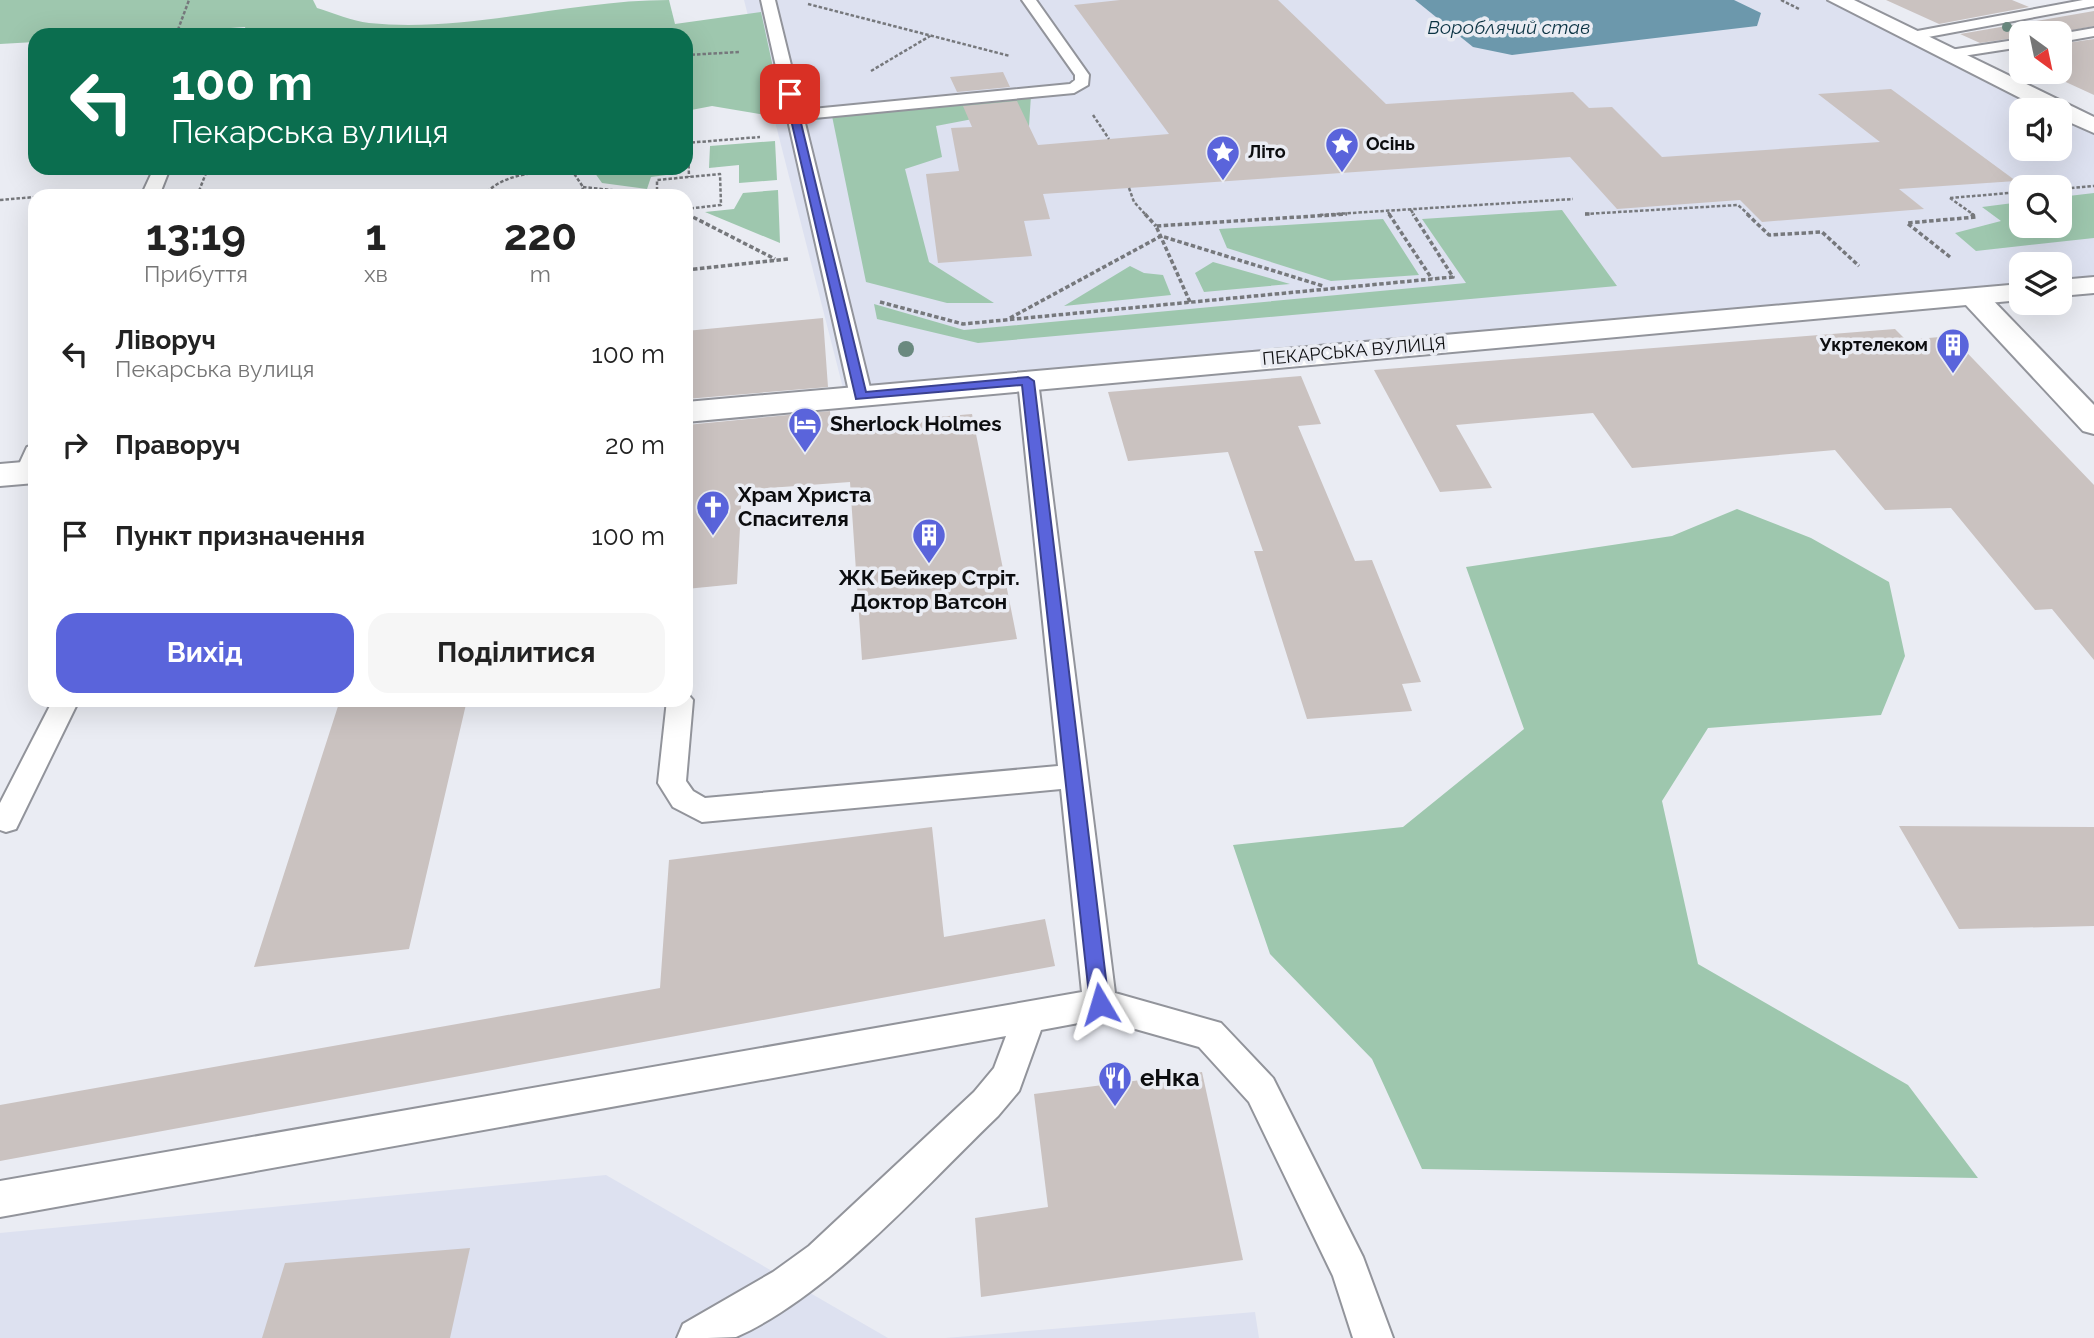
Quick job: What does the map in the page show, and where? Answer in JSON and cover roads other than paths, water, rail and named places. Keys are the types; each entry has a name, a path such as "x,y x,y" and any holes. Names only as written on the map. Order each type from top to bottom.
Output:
{"street":[{"path":"1838,0 2094,126"},
{"path":"2072,287 2094,285"},
{"name":"ПЕКАРСЬКА ВУЛИЦЯ","path":"693,411 2009,293"},
{"path":"1974,297 2094,424"}],"lane":[{"path":"768,0 860,396"},
{"path":"797,124 1060,91 1083,82 1082,75 1029,0"},
{"path":"1912,36 2094,2"},
{"path":"2072,36 2094,32"},
{"path":"2072,39 2094,45"},
{"path":"1950,54 2009,45"},
{"path":"1028,381 1100,1004"},
{"path":"6,820 62,707"},
{"path":"679,707 672,783 683,799 702,810 1073,776"},
{"path":"0,1199 1100,1004 1209,1034 1261,1090 1350,1270 1373,1338"},
{"path":"697,1338 786,1285 822,1259 986,1104 1007,1079 1030,1015"}],"water":[{"name":"Вороблячий став","path":"1415,0 1734,0 1761,13 1757,26 1512,55 1473,47"}],"place":[{"name":"Осінь","path":"1342,174"},
{"name":"Літо","path":"1223,182"},
{"name":"Укртелеком","path":"1953,375"},
{"name":"Sherlock Holmes","path":"805,454"},
{"name":"Храм Христа Спасителя","path":"713,537"},
{"name":"ЖК Бейкер Стріт. Доктор Ватсон","path":"929,565"},
{"name":"еНка","path":"1115,1108"}]}
